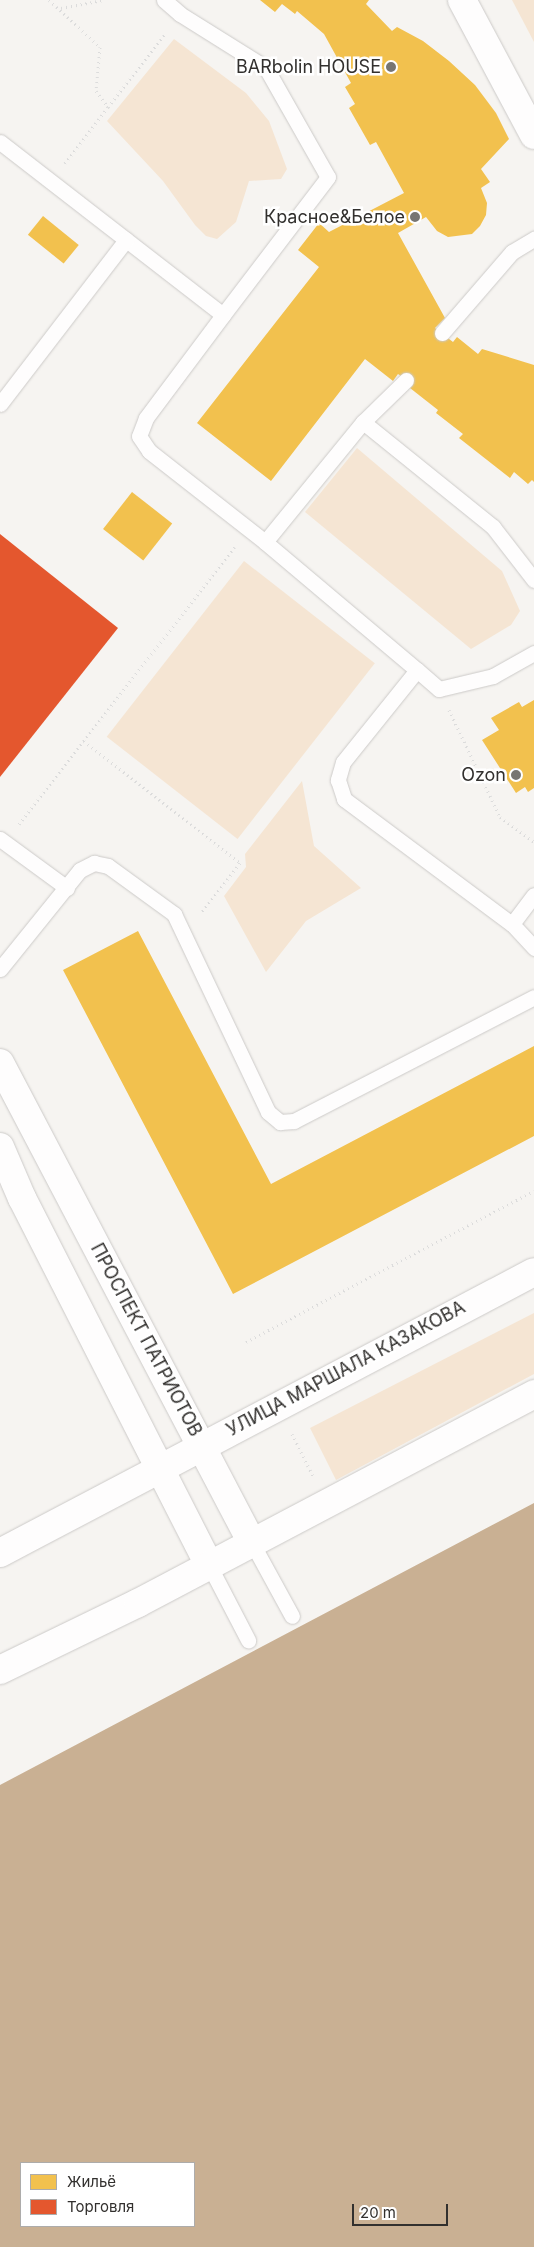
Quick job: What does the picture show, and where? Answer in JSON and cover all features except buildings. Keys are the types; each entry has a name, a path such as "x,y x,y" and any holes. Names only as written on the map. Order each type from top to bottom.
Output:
{"street":[{"path":"462,0 534,136"},
{"name":"ПРОСПЕКТ ПАТРИОТОВ","path":"0,1063 252,1543"},
{"path":"0,1146 11,1194 209,1565"},
{"name":"УЛИЦА МАРШАЛА КАЗАКОВА","path":"0,1553 534,1272"},
{"path":"0,1670 252,1543 534,1394"}],"lane":[{"path":"164,0 180,14 266,68 328,177 146,418 139,436 148,451 248,531 265,542 439,689 494,676 534,653"},
{"path":"0,142 223,315"},
{"path":"442,333 512,252 534,239"},
{"path":"0,404 126,240"},
{"path":"265,542 364,422 406,380"},
{"path":"364,422 493,527 534,580"},
{"path":"417,670 343,762 338,780 344,799 512,924 534,948"},
{"path":"2,841 67,888"},
{"path":"0,968 80,870 94,863 108,866 174,914 268,1112 280,1122 294,1121 534,997"},
{"path":"512,924 534,895"},
{"name":"ПРОСПЕКТ ПАТРИОТОВ","path":"252,1543 292,1616"},
{"path":"209,1565 248,1640"}],"path":[{"path":"49,0 60,8 100,47 96,91 108,107"},
{"path":"60,8 103,0"},
{"path":"51,182 158,44"},
{"path":"2,841 84,741 248,531"},
{"path":"439,689 500,817 534,842"},
{"path":"84,741 240,864 184,935"},
{"path":"246,1342 534,1191"},
{"path":"287,1425 314,1480"}],"shaded area":[{"path":"512,0 534,0 534,42"},
{"path":"174,39 246,93 269,121 287,169 281,179 249,181 236,222 217,239 206,236 195,225 163,181 107,121"},
{"path":"357,448 502,571 520,611 511,625 471,649 305,512"},
{"path":"244,561 375,663 238,839 107,737"},
{"path":"302,781 314,846 361,888 306,921 266,972 224,896 246,867 245,854"},
{"path":"534,1313 534,1374 336,1480 310,1428"},
{"path":"534,1503 534,2247 0,2247 0,1785"}],"place":[{"name":"BARbolin HOUSE","path":"391,67"},
{"name":"Красное&Белое","path":"415,217"},
{"name":"Ozon","path":"516,775"}]}
